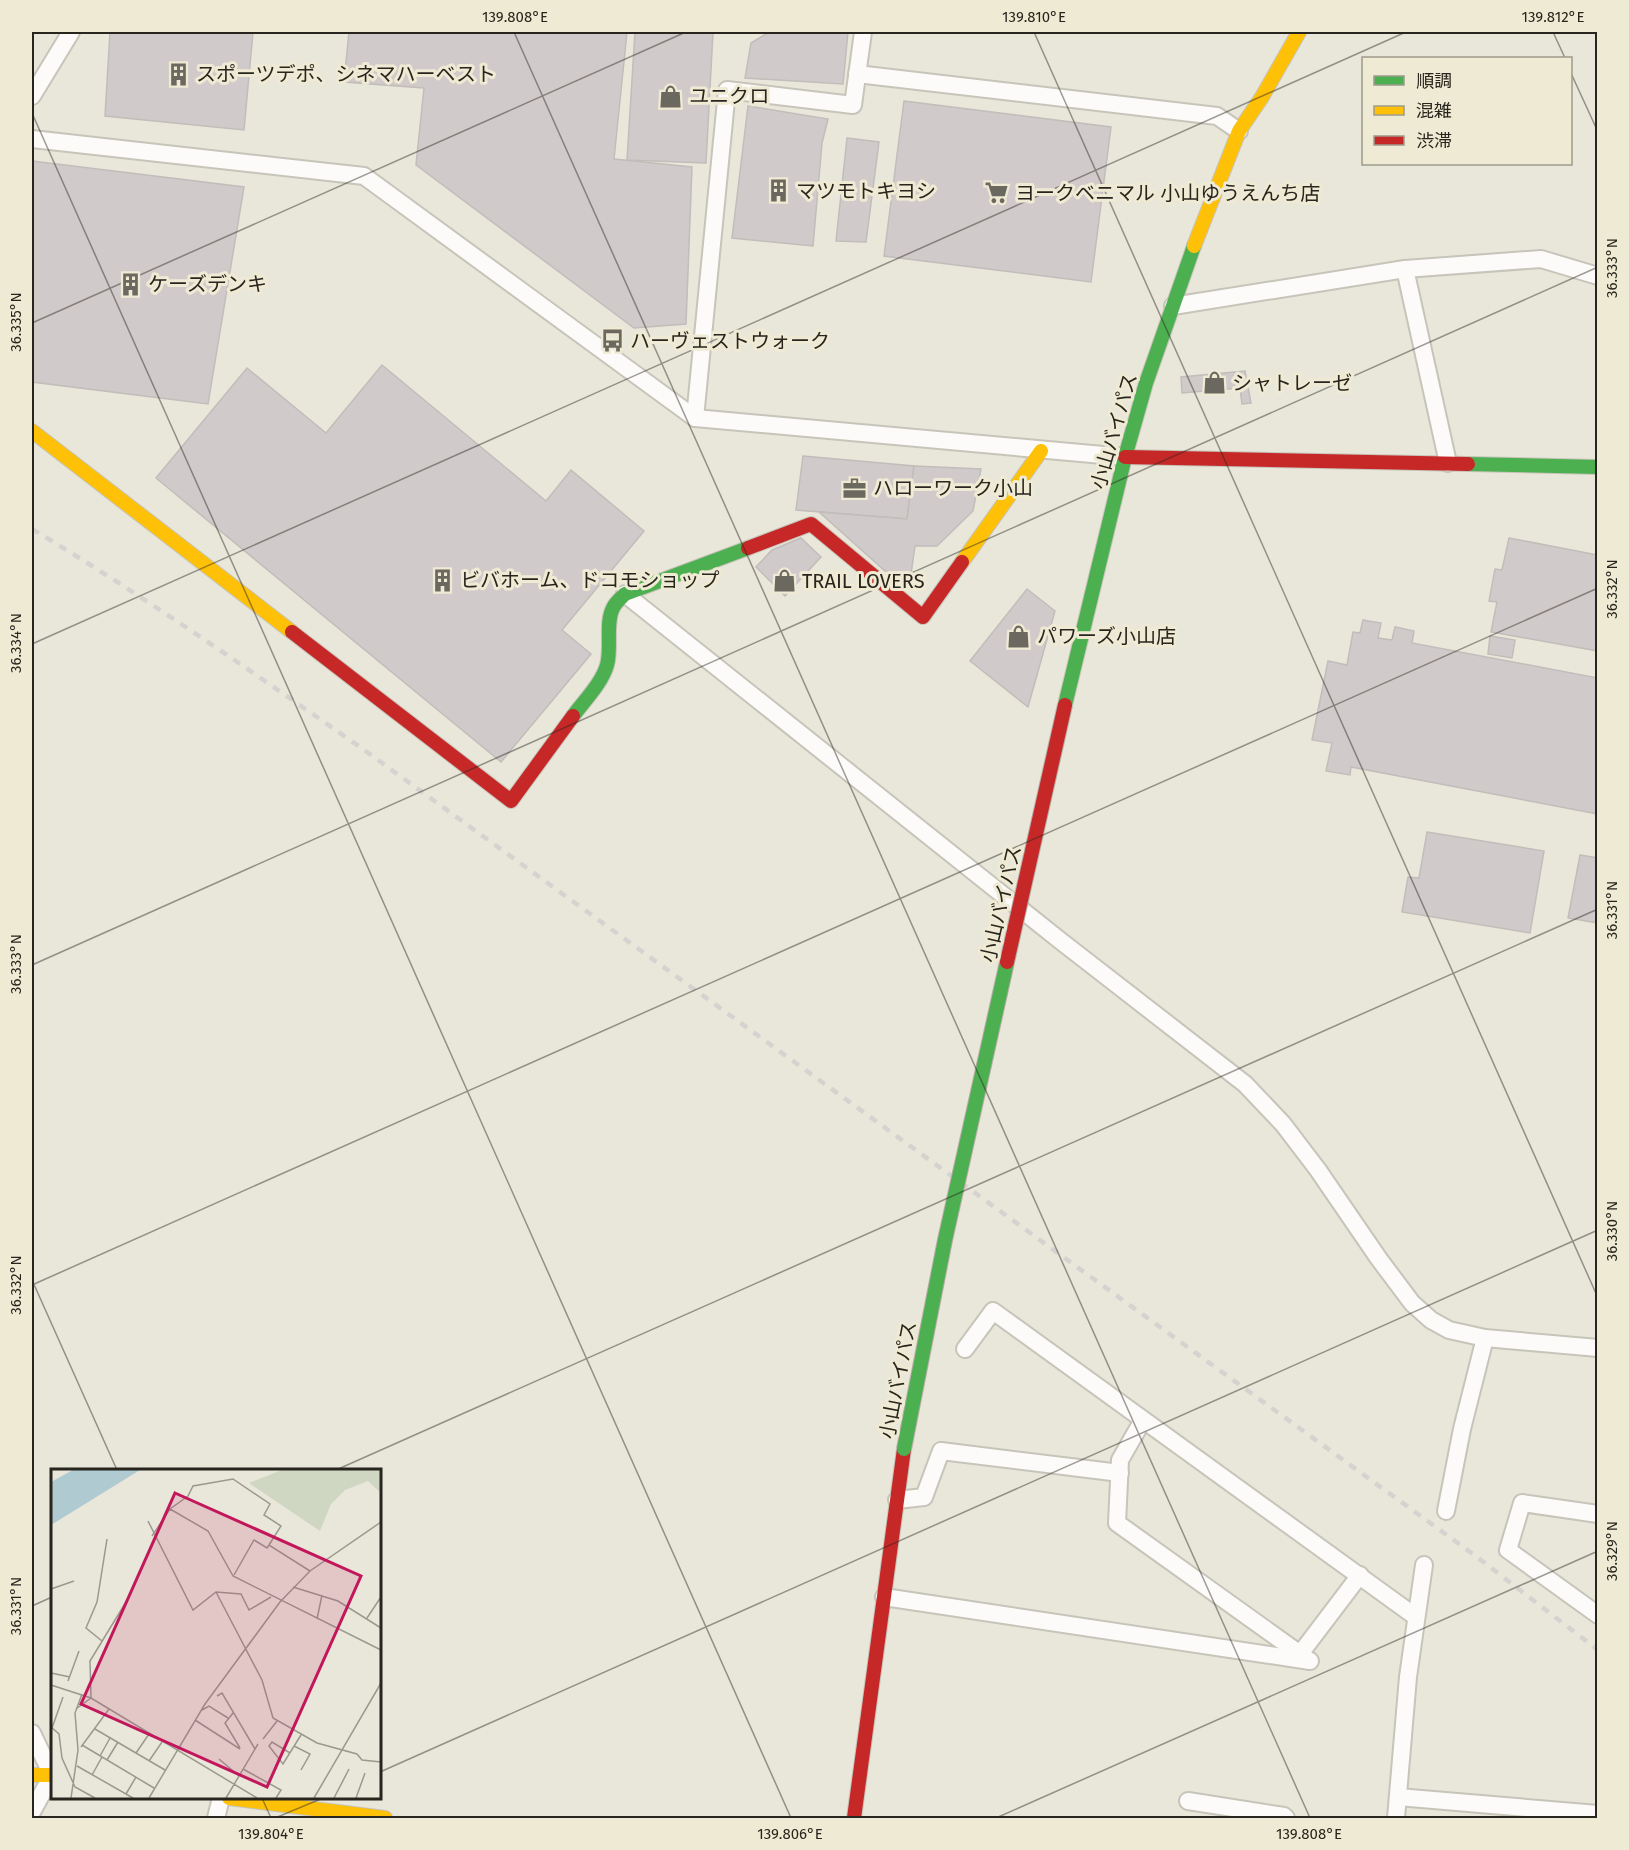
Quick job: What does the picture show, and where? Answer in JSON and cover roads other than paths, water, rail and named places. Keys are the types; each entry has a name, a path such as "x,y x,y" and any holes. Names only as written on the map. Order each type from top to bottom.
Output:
{"main road":[{"name":"小山バイパス","path":"854,1818 904,1449 945,1240 1065,705 1125,457 1146,383 1207,210 1239,131 1262,97 1299,32"},
{"path":"32,431 511,801 601,678 607,666 610,616 613,607 625,594 811,525 923,617 1041,450"},
{"path":"1125,457 1598,467"},
{"path":"32,1775 51,1775"},
{"path":"244,1799 385,1818"}],"street":[{"path":"32,96 71,32"},
{"path":"695,418 727,90 853,105 863,32"},
{"path":"857,74 1217,116 1239,131"},
{"path":"32,139 363,176 695,418 1125,457"},
{"path":"1173,306 1405,269 1541,259 1598,276"},
{"path":"1405,269 1448,463"},
{"path":"625,594 1052,935 1245,1084 1283,1124 1412,1303 1431,1320 1449,1330 1485,1338 1598,1348"},
{"path":"965,1348 993,1311 1416,1617"},
{"path":"1446,1511 1462,1429 1485,1338"},
{"path":"884,1597 1310,1661 1118,1523 1120,1460 1143,1420"},
{"path":"897,1500 924,1497 941,1451 1120,1473"},
{"path":"1598,1514 1521,1503 1508,1550 1598,1615"},
{"path":"1396,1818 1408,1677 1424,1565"},
{"path":"1300,1654 1360,1575"},
{"path":"32,1733 51,1773"},
{"path":"32,1812 51,1777"},
{"path":"1398,1797 1598,1814"},
{"path":"216,1818 221,1799"},
{"path":"1188,1801 1286,1818"}],"railway":[{"path":"32,529 157,608 360,747 1473,1554 1598,1650"}],"place":[{"name":"スポーツデポ、シネマハーベスト","path":"178,74"},
{"name":"ユニクロ","path":"671,96"},
{"name":"マツモトキヨシ","path":"778,191"},
{"name":"ヨークベニマル 小山ゆうえんち店","path":"997,193"},
{"name":"ケーズデンキ","path":"130,284"},
{"name":"ハーヴェストウォーク","path":"612,341"},
{"name":"シャトレーゼ","path":"1214,383"},
{"name":"ハローワーク小山","path":"855,488"},
{"name":"ビバホーム、ドコモショップ","path":"442,580"},
{"name":"TRAIL LOVERS","path":"784,581"},
{"name":"パワーズ小山店","path":"1019,636"}]}
